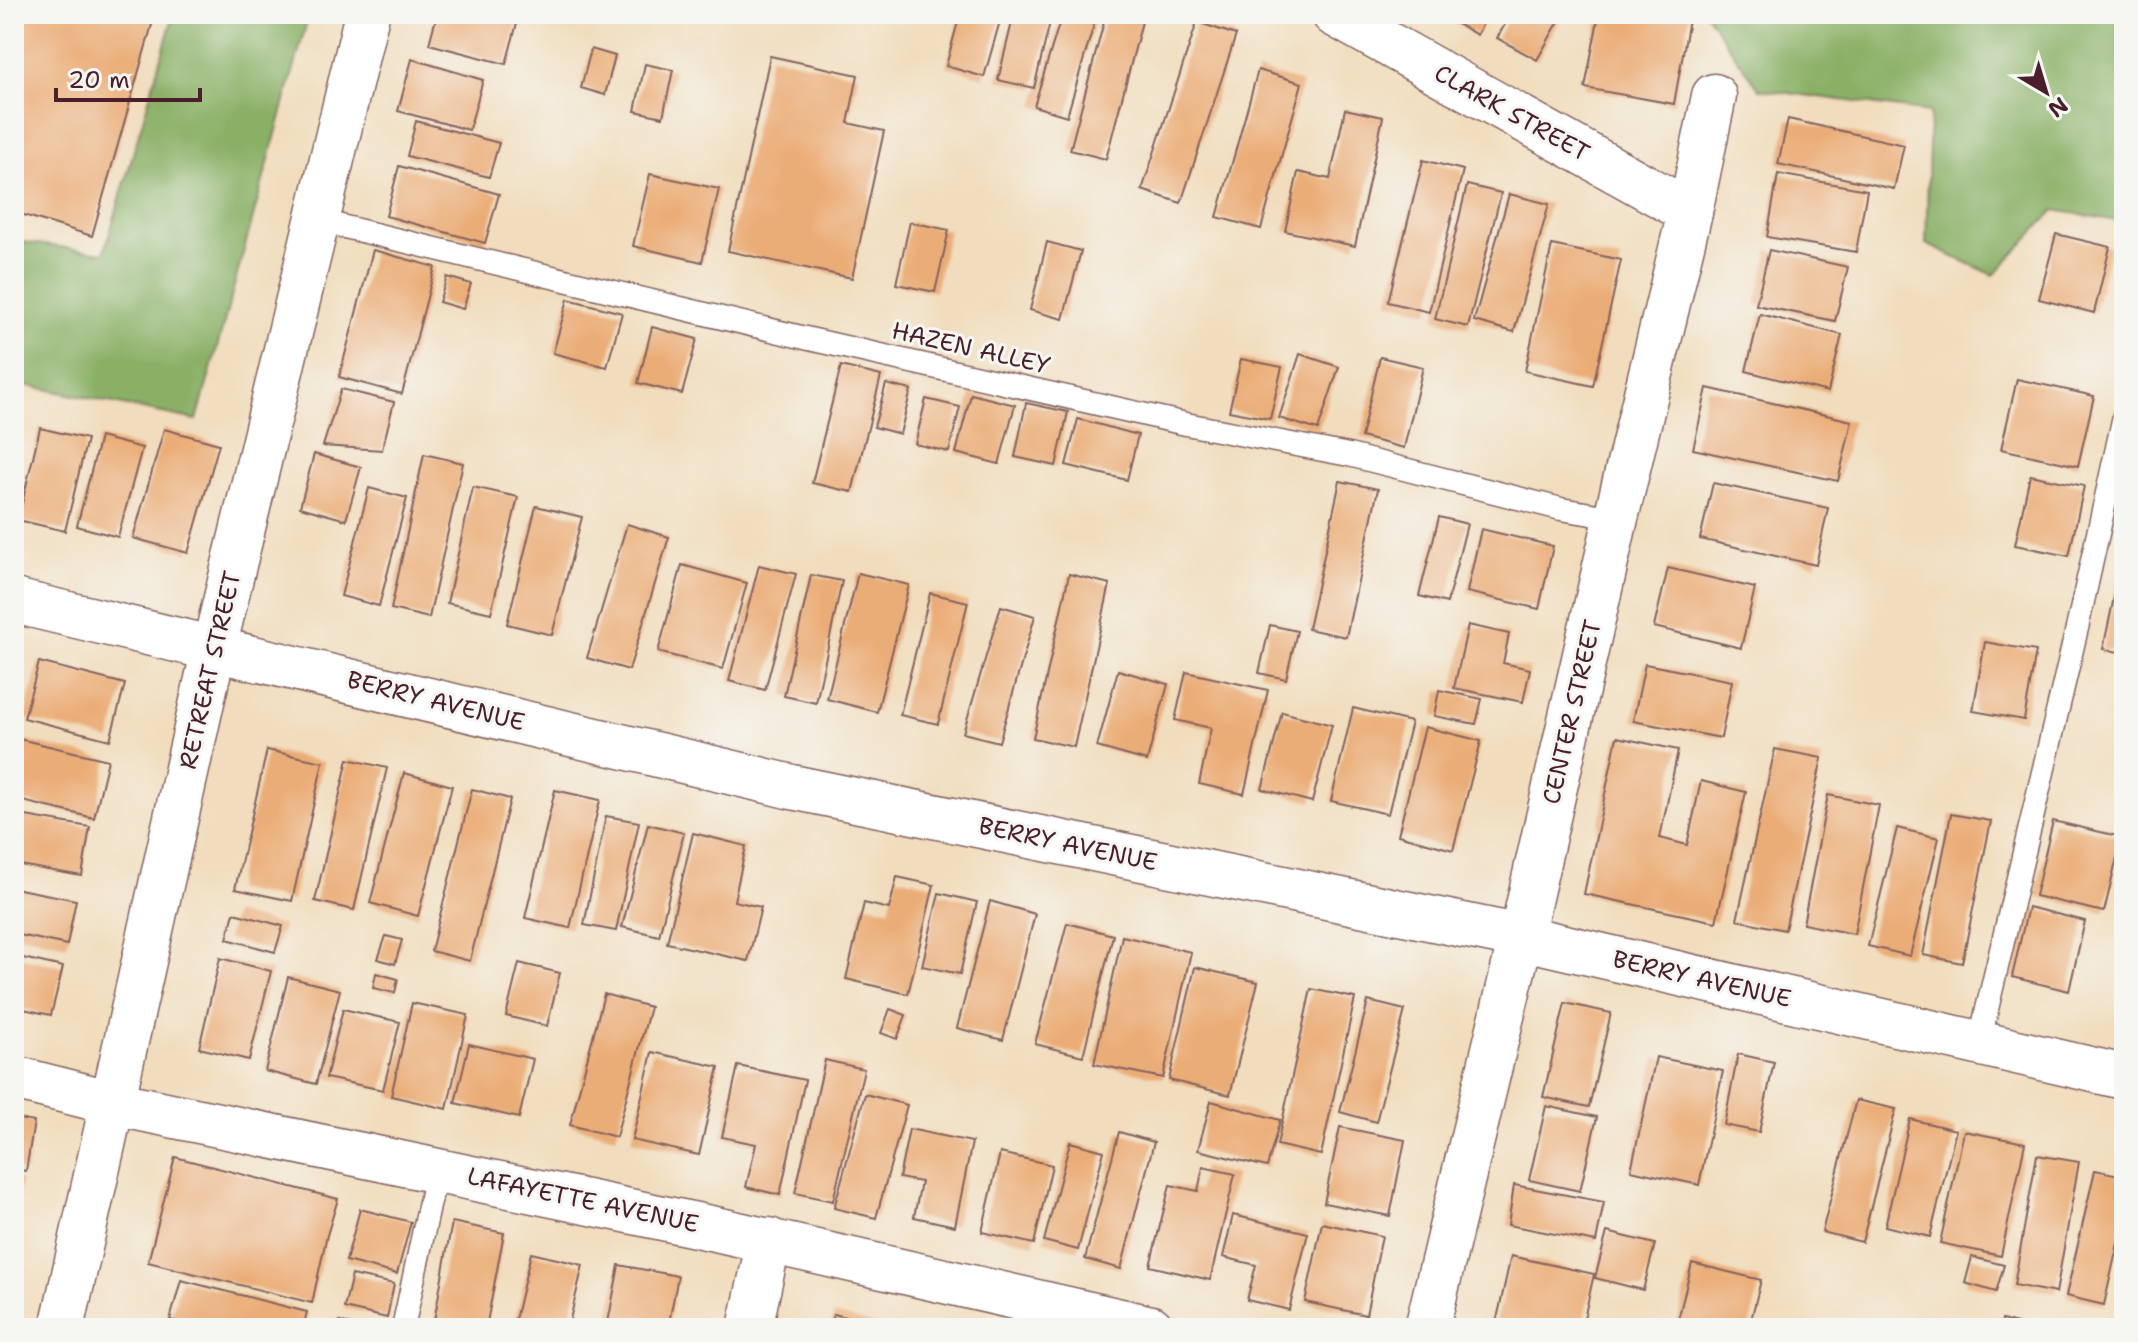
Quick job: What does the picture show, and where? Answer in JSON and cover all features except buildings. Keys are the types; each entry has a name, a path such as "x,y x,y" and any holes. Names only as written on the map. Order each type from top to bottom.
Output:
{"street":[{"name":"RETREAT STREET","path":"62,1328 214,648 367,14"},
{"name":"CLARK STREET","path":"1334,14 1690,212"},
{"name":"CENTER STREET","path":"1427,1328 1690,212 1714,96"},
{"name":"BERRY AVENUE","path":"14,601 792,787 1521,937 2124,1077"},
{"name":"LAFAYETTE AVENUE","path":"14,1078 113,1103 769,1240 1091,1321 1151,1328"},
{"path":"750,1328 769,1240"}],"lane":[{"name":"HAZEN ALLEY","path":"316,220 805,338 1186,424 1349,455 1561,509 1616,518"},
{"path":"1979,1043 2124,416"},
{"path":"403,1328 437,1169"}],"green space":[{"path":"174,14 309,14 197,420 14,383 14,241 104,253"},
{"path":"1706,14 2124,14 2124,222 2054,210 1994,275 1926,244 1930,112 1759,89"}]}
